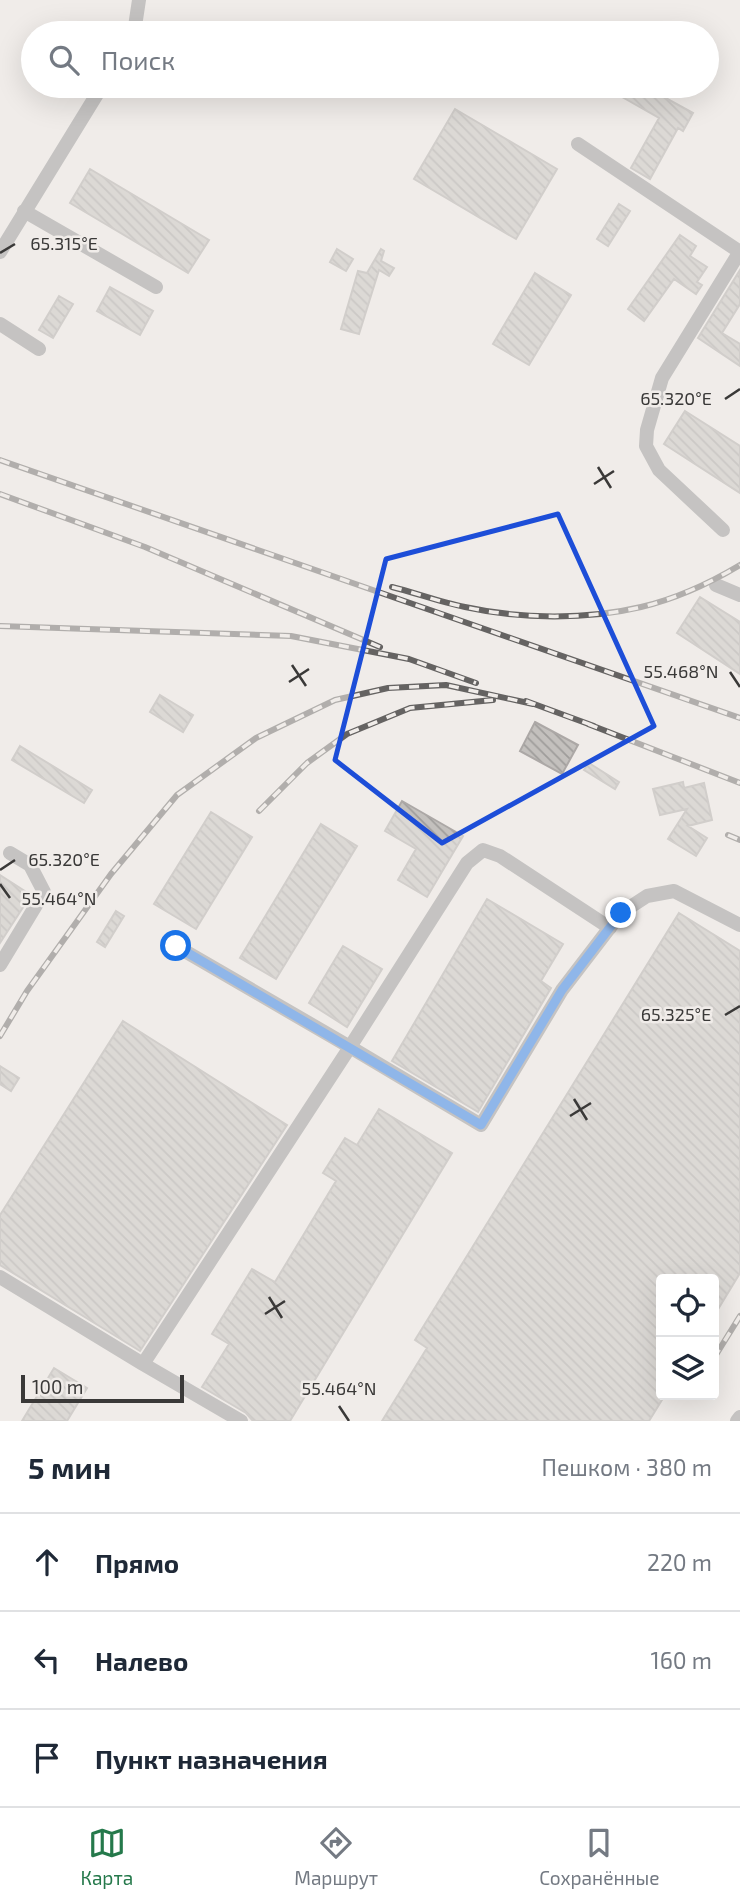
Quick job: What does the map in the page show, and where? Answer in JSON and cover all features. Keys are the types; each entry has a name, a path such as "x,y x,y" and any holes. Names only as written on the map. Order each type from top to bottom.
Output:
{"lane":[{"path":"136,21 139,0"},
{"path":"0,252 95,98"},
{"path":"578,145 740,252 662,378 647,430 646,446 659,470 723,530"},
{"path":"24,211 156,287"},
{"path":"0,324 39,349"},
{"path":"716,585 740,595"},
{"path":"143,1364 467,863 483,850 500,856 610,928"},
{"path":"0,965 44,892 30,865 10,853"},
{"path":"176,946 481,1125 562,990 621,913 647,896 674,891 740,925"},
{"path":"0,1278 241,1421"}],"highlighted area":[{"path":"558,514 654,726 442,843 335,760 386,559"}],"building":[{"path":"624,98 666,98 693,113 683,131 678,128 650,179 631,168 659,118"},
{"path":"455,109 557,169 516,239 414,179"},
{"path":"90,169 209,240 188,273 70,203"},
{"path":"619,204 630,211 608,246 597,239"},
{"path":"680,235 696,246 690,256 707,267 697,282 702,285 696,294 674,279 644,321 628,309"},
{"path":"337,249 353,259 346,271 330,262"},
{"path":"381,249 384,251 381,261 394,268 389,276 379,270 359,334 341,329 358,271 367,273"},
{"path":"740,270 740,304 722,333 740,344 740,366 698,338"},
{"path":"535,273 571,295 529,365 493,344"},
{"path":"110,287 153,311 140,335 97,311"},
{"path":"59,296 73,304 53,338 39,330"},
{"path":"685,411 740,446 740,493 664,444"},
{"path":"700,597 740,622 740,674 677,633"},
{"path":"160,695 193,715 183,732 150,712"},
{"path":"535,722 578,745 562,774 520,751"},
{"path":"20,746 92,790 84,803 12,760"},
{"path":"589,763 619,782 615,789 584,770"},
{"path":"683,782 684,788 704,783 712,820 688,826 707,838 696,856 668,839 687,809 660,815 653,789"},
{"path":"402,801 463,836 427,897 398,880 416,849 385,831"},
{"path":"211,812 252,837 196,929 154,904"},
{"path":"321,824 357,846 276,979 240,958"},
{"path":"0,875 31,895 0,943"},
{"path":"487,899 563,944 541,981 551,988 478,1112 392,1061"},
{"path":"116,911 124,916 105,947 97,942"},
{"path":"679,913 740,951 740,1273 719,1308 719,1274 656,1274 656,1400 662,1400 649,1421 382,1421 427,1348 415,1340"},
{"path":"343,946 382,969 347,1027 309,1003"},
{"path":"123,1021 287,1125 140,1351 0,1265 0,1215"},
{"path":"0,1066 19,1078 11,1091 0,1084"},
{"path":"379,1109 452,1153 290,1421 253,1421 246,1413 202,1387 229,1344 212,1334 252,1269 275,1282 336,1181 323,1173 345,1138 357,1145"},
{"path":"54,1368 87,1388 67,1421 22,1421"}],"railway":[{"path":"0,460 740,718"},
{"path":"0,494 145,547 380,647"},
{"path":"392,587 446,603 486,611 530,616 576,616 620,611 667,600 740,565"},
{"path":"0,626 291,636 409,659 476,683"},
{"path":"0,1036 27,991 111,874 177,795 256,738 335,700 388,688 446,685 533,704"},
{"path":"259,811 307,763 347,734 410,708 493,700"},
{"path":"526,701 594,726"},
{"path":"588,724 740,783"},
{"path":"728,835 740,840"},
{"path":"719,1350 740,1316"}],"route":[{"path":"176,946 481,1125 562,990 621,913"}]}
